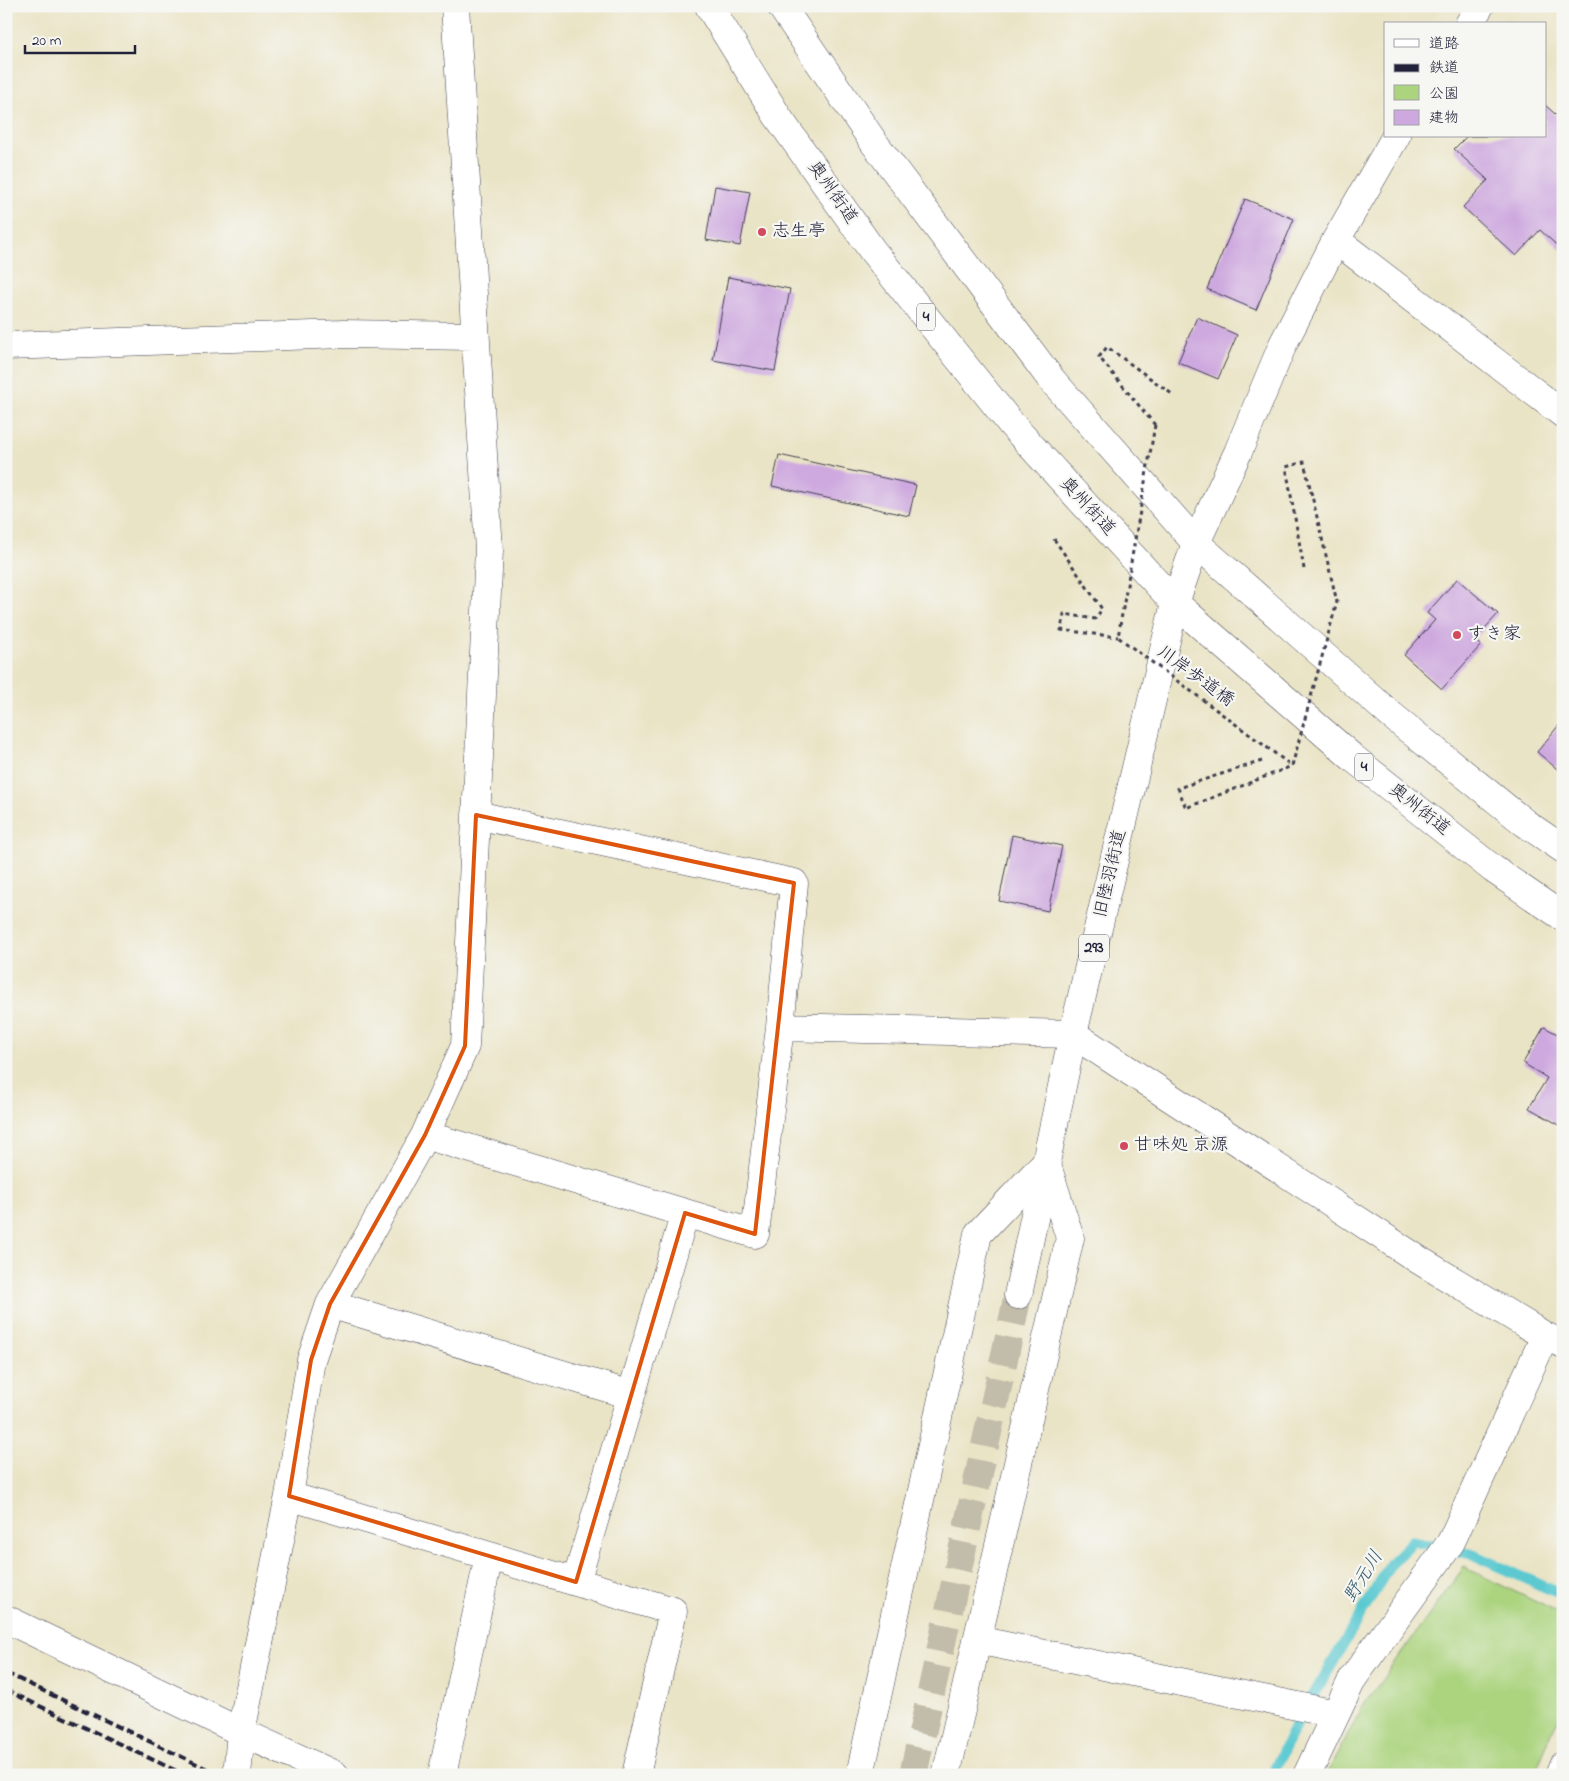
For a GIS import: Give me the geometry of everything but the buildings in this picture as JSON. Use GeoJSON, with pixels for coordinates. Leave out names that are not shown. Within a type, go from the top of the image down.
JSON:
{"type":"FeatureCollection","features":[{"type":"Feature","properties":{"kind":"main road"},"geometry":{"type":"LineString","coordinates":[[237,1775],[241,1732],[289,1496],[311,1360],[330,1304],[425,1135],[465,1046],[489,550],[455,6]]}},
{"type":"Feature","properties":{"kind":"main road","name":"奥州街道"},"geometry":{"type":"LineString","coordinates":[[709,6],[778,117],[872,250],[1012,426],[1176,603],[1353,758],[1493,869],[1563,917]]}},
{"type":"Feature","properties":{"kind":"main road"},"geometry":{"type":"LineString","coordinates":[[781,6],[875,144],[1051,379],[1196,543],[1392,715],[1525,823],[1563,849]]}},
{"type":"Feature","properties":{"kind":"main road","name":"旧陸羽街道"},"geometry":{"type":"LineString","coordinates":[[1018,1295],[1073,1034],[1176,603],[1196,543],[1238,452],[1283,344],[1336,240],[1395,138]]}},
{"type":"Feature","properties":{"kind":"main road"},"geometry":{"type":"LineString","coordinates":[[1336,240],[1563,414]]}},
{"type":"Feature","properties":{"kind":"main road"},"geometry":{"type":"LineString","coordinates":[[6,346],[343,334],[475,336]]}},
{"type":"Feature","properties":{"kind":"main road"},"geometry":{"type":"LineString","coordinates":[[425,1135],[754,1234],[780,1027],[794,883],[476,815]]}},
{"type":"Feature","properties":{"kind":"main road"},"geometry":{"type":"LineString","coordinates":[[780,1027],[1073,1034],[1419,1260],[1554,1340],[1451,1542],[1353,1678],[1307,1775]]}},
{"type":"Feature","properties":{"kind":"main road"},"geometry":{"type":"LineString","coordinates":[[860,1775],[978,1234],[1046,1162],[1070,1238],[946,1775]]}},
{"type":"Feature","properties":{"kind":"main road"},"geometry":{"type":"LineString","coordinates":[[576,1582],[685,1212]]}},
{"type":"Feature","properties":{"kind":"main road"},"geometry":{"type":"LineString","coordinates":[[330,1304],[631,1395]]}},
{"type":"Feature","properties":{"kind":"main road"},"geometry":{"type":"LineString","coordinates":[[289,1496],[673,1611],[636,1775]]}},
{"type":"Feature","properties":{"kind":"main road"},"geometry":{"type":"LineString","coordinates":[[442,1775],[490,1556]]}},
{"type":"Feature","properties":{"kind":"main road"},"geometry":{"type":"LineString","coordinates":[[6,1619],[335,1775]]}},
{"type":"Feature","properties":{"kind":"main road"},"geometry":{"type":"LineString","coordinates":[[977,1640],[1336,1714]]}},
{"type":"Feature","properties":{"kind":"main road"},"geometry":{"type":"LineString","coordinates":[[1558,1775],[1563,1765]]}},
{"type":"Feature","properties":{"kind":"path"},"geometry":{"type":"LineString","coordinates":[[1054,538],[1102,609],[1095,619],[1064,614],[1061,630],[1118,637],[1155,425],[1099,358],[1108,348],[1172,394]]}},
{"type":"Feature","properties":{"kind":"path"},"geometry":{"type":"LineString","coordinates":[[1262,760],[1178,788],[1186,808],[1292,766],[1337,602],[1304,462],[1286,467],[1304,569]]}},
{"type":"Feature","properties":{"kind":"path","name":"川岸歩道橋"},"geometry":{"type":"LineString","coordinates":[[1118,637],[1292,766]]}},
{"type":"Feature","properties":{"kind":"highlighted area"},"geometry":{"type":"Polygon","coordinates":[[[476,815],[794,883],[755,1234],[685,1213],[576,1582],[289,1496],[311,1360],[330,1304],[425,1135],[465,1046],[476,815]]]}},
{"type":"Feature","properties":{"kind":"green space"},"geometry":{"type":"Polygon","coordinates":[[[1464,1567],[1563,1615],[1563,1708],[1534,1775],[1326,1775],[1363,1706],[1464,1567]]]}},
{"type":"Feature","properties":{"kind":"waterway","name":"野元川"},"geometry":{"type":"LineString","coordinates":[[1272,1775],[1292,1732],[1391,1563],[1413,1541],[1471,1554],[1563,1595]]}},
{"type":"Feature","properties":{"kind":"tunnel"},"geometry":{"type":"LineString","coordinates":[[913,1775],[1018,1295]]}},
{"type":"Feature","properties":{"kind":"railway"},"geometry":{"type":"LineString","coordinates":[[6,1673],[220,1775]]}},
{"type":"Feature","properties":{"kind":"railway"},"geometry":{"type":"LineString","coordinates":[[6,1690],[185,1775]]}},
{"type":"Feature","properties":{"kind":"place","name":"志生亭"},"geometry":{"type":"Point","coordinates":[762,232]}},
{"type":"Feature","properties":{"kind":"place","name":"すき家"},"geometry":{"type":"Point","coordinates":[1457,635]}},
{"type":"Feature","properties":{"kind":"place","name":"甘味処 京源"},"geometry":{"type":"Point","coordinates":[1124,1146]}}]}
